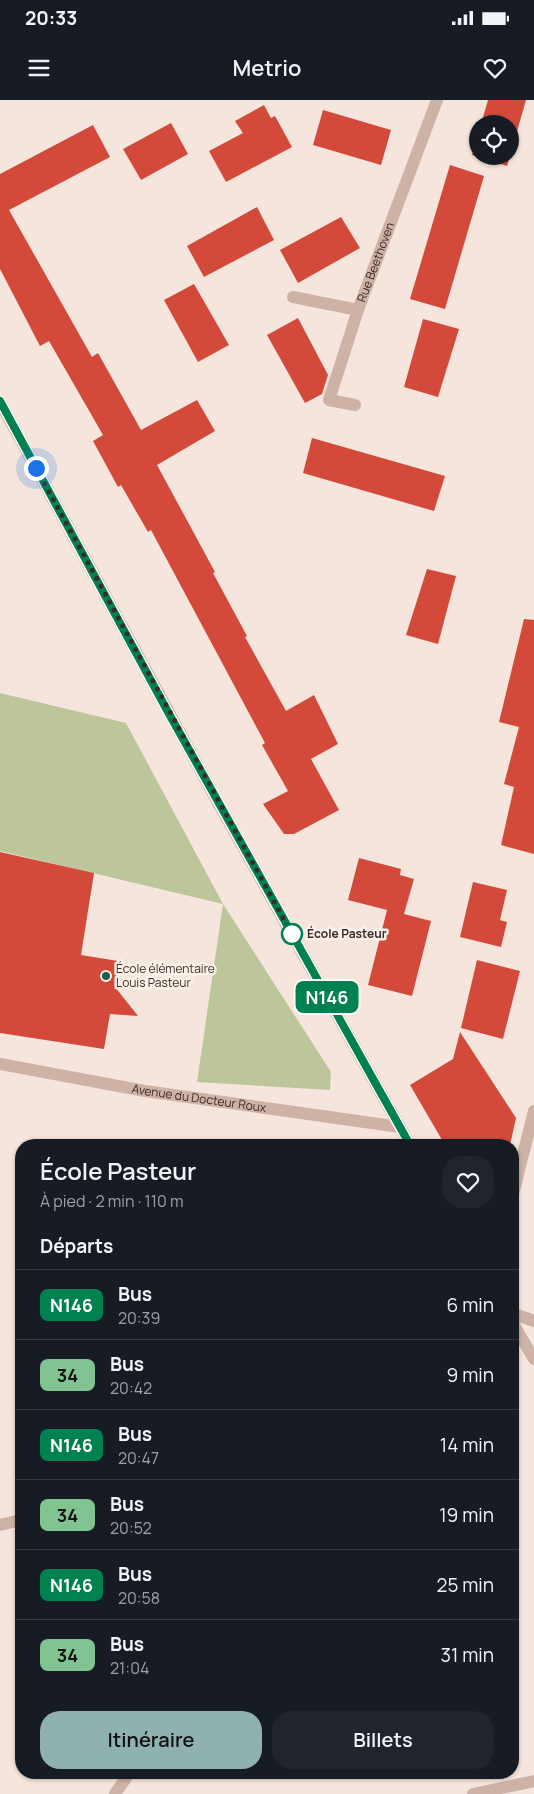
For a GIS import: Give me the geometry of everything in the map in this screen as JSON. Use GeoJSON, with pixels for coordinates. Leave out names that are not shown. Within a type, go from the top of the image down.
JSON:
{"type":"FeatureCollection","features":[{"type":"Feature","properties":{"kind":"street","name":"Rue Beethoven"},"geometry":{"type":"LineString","coordinates":[[355,405],[329,400],[358,310],[437,100]]}},
{"type":"Feature","properties":{"kind":"street"},"geometry":{"type":"LineString","coordinates":[[293,297],[358,310]]}},
{"type":"Feature","properties":{"kind":"street"},"geometry":{"type":"LineString","coordinates":[[0,402],[168,712],[407,1139]]}},
{"type":"Feature","properties":{"kind":"street","name":"Avenue du Docteur Roux"},"geometry":{"type":"LineString","coordinates":[[0,1064],[144,1091],[400,1127]]}},
{"type":"Feature","properties":{"kind":"street"},"geometry":{"type":"LineString","coordinates":[[519,1170],[534,1111]]}},
{"type":"Feature","properties":{"kind":"street"},"geometry":{"type":"LineString","coordinates":[[519,1316],[534,1321]]}},
{"type":"Feature","properties":{"kind":"street"},"geometry":{"type":"LineString","coordinates":[[519,1334],[534,1359]]}},
{"type":"Feature","properties":{"kind":"street"},"geometry":{"type":"LineString","coordinates":[[0,1525],[15,1521]]}},
{"type":"Feature","properties":{"kind":"street"},"geometry":{"type":"LineString","coordinates":[[114,1794],[125,1779]]}},
{"type":"Feature","properties":{"kind":"street"},"geometry":{"type":"LineString","coordinates":[[473,1794],[534,1781]]}},
{"type":"Feature","properties":{"kind":"green space"},"geometry":{"type":"Polygon","coordinates":[[[0,693],[126,723],[223,904],[0,851],[0,693]]]}},
{"type":"Feature","properties":{"kind":"green space"},"geometry":{"type":"Polygon","coordinates":[[[223,904],[331,1072],[330,1090],[197,1082],[223,904]]]}},
{"type":"Feature","properties":{"kind":"building"},"geometry":{"type":"Polygon","coordinates":[[[488,100],[526,100],[519,124],[519,115],[484,115],[488,100]]]}},
{"type":"Feature","properties":{"kind":"building"},"geometry":{"type":"Polygon","coordinates":[[[264,105],[271,118],[275,116],[292,147],[226,182],[209,151],[243,133],[235,121],[264,105]]]}},
{"type":"Feature","properties":{"kind":"building"},"geometry":{"type":"Polygon","coordinates":[[[323,110],[391,130],[381,165],[313,145],[323,110]]]}},
{"type":"Feature","properties":{"kind":"building"},"geometry":{"type":"Polygon","coordinates":[[[171,123],[188,154],[141,180],[123,149],[171,123]]]}},
{"type":"Feature","properties":{"kind":"building"},"geometry":{"type":"Polygon","coordinates":[[[93,125],[110,157],[9,210],[92,357],[98,353],[141,430],[197,400],[215,431],[157,465],[215,572],[213,573],[247,636],[245,637],[286,711],[314,695],[338,744],[311,759],[339,810],[294,834],[284,834],[263,804],[288,791],[262,745],[265,743],[151,530],[148,532],[121,485],[118,487],[93,441],[103,435],[49,341],[40,346],[0,269],[0,174],[93,125]]]}},
{"type":"Feature","properties":{"kind":"building"},"geometry":{"type":"Polygon","coordinates":[[[450,165],[484,176],[445,309],[410,299],[450,165]]]}},
{"type":"Feature","properties":{"kind":"building"},"geometry":{"type":"Polygon","coordinates":[[[257,207],[274,240],[204,277],[187,246],[257,207]]]}},
{"type":"Feature","properties":{"kind":"building"},"geometry":{"type":"Polygon","coordinates":[[[341,217],[360,248],[298,283],[280,250],[341,217]]]}},
{"type":"Feature","properties":{"kind":"building"},"geometry":{"type":"Polygon","coordinates":[[[194,284],[229,345],[198,362],[164,300],[194,284]]]}},
{"type":"Feature","properties":{"kind":"building"},"geometry":{"type":"Polygon","coordinates":[[[298,318],[328,375],[322,394],[305,403],[267,335],[298,318]]]}},
{"type":"Feature","properties":{"kind":"building"},"geometry":{"type":"Polygon","coordinates":[[[423,319],[459,329],[438,397],[404,387],[423,319]]]}},
{"type":"Feature","properties":{"kind":"building"},"geometry":{"type":"Polygon","coordinates":[[[312,438],[445,476],[434,511],[303,473],[312,438]]]}},
{"type":"Feature","properties":{"kind":"building"},"geometry":{"type":"Polygon","coordinates":[[[427,569],[456,576],[438,644],[406,635],[427,569]]]}},
{"type":"Feature","properties":{"kind":"building"},"geometry":{"type":"Polygon","coordinates":[[[524,619],[534,620],[534,854],[501,845],[514,787],[504,784],[519,727],[499,722],[524,619]]]}},
{"type":"Feature","properties":{"kind":"building"},"geometry":{"type":"Polygon","coordinates":[[[0,852],[94,873],[81,955],[118,961],[115,987],[138,1016],[110,1014],[104,1049],[0,1033],[0,852]]]}},
{"type":"Feature","properties":{"kind":"building"},"geometry":{"type":"Polygon","coordinates":[[[359,858],[401,869],[400,875],[414,879],[404,914],[400,913],[431,921],[412,996],[368,985],[387,910],[348,900],[359,858]]]}},
{"type":"Feature","properties":{"kind":"building"},"geometry":{"type":"Polygon","coordinates":[[[473,882],[507,890],[500,920],[507,922],[501,947],[460,937],[473,882]]]}},
{"type":"Feature","properties":{"kind":"building"},"geometry":{"type":"Polygon","coordinates":[[[477,960],[520,971],[503,1039],[461,1028],[477,960]]]}},
{"type":"Feature","properties":{"kind":"building"},"geometry":{"type":"Polygon","coordinates":[[[460,1032],[516,1118],[511,1139],[442,1139],[410,1085],[453,1059],[460,1032]]]}},
{"type":"Feature","properties":{"kind":"bus line","name":"N146"},"geometry":{"type":"LineString","coordinates":[[0,401],[168,712],[407,1139]]}},
{"type":"Feature","properties":{"kind":"place","name":"École Pasteur"},"geometry":{"type":"Point","coordinates":[292,934]}},
{"type":"Feature","properties":{"kind":"place","name":"École élémentaire Louis Pasteur"},"geometry":{"type":"Point","coordinates":[106,976]}},
{"type":"Feature","properties":{"kind":"route"},"geometry":{"type":"LineString","coordinates":[[36,468],[89,568],[294,938],[292,934]]}}]}
